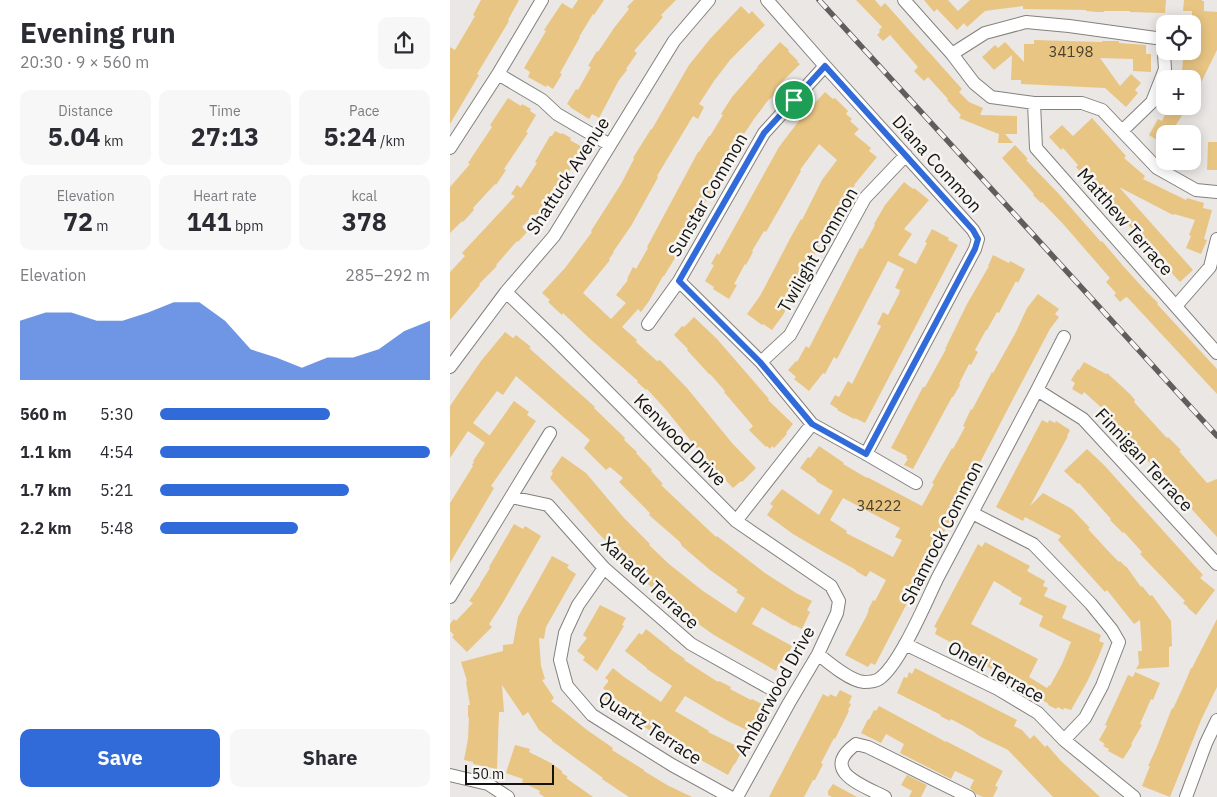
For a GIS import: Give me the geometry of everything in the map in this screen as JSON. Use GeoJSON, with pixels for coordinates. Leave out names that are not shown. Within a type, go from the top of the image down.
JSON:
{"type":"FeatureCollection","features":[{"type":"Feature","properties":{"kind":"street"},"geometry":{"type":"LineString","coordinates":[[450,148],[498,74],[542,0]]}},
{"type":"Feature","properties":{"kind":"street","name":"Shattuck Avenue"},"geometry":{"type":"LineString","coordinates":[[450,366],[506,292],[554,236],[674,41],[709,0]]}},
{"type":"Feature","properties":{"kind":"street","name":"Diana Common"},"geometry":{"type":"LineString","coordinates":[[767,0],[973,230],[978,239],[975,249],[866,454]]}},
{"type":"Feature","properties":{"kind":"street"},"geometry":{"type":"LineString","coordinates":[[904,0],[952,54],[974,83],[991,97],[1034,103],[1082,104],[1102,110],[1158,168],[1196,190],[1217,192]]}},
{"type":"Feature","properties":{"kind":"street"},"geometry":{"type":"LineString","coordinates":[[952,54],[985,33],[1026,22],[1163,39],[1165,70],[1152,102],[1122,130]]}},
{"type":"Feature","properties":{"kind":"street","name":"Sunstar Common"},"geometry":{"type":"LineString","coordinates":[[648,324],[679,281],[764,133],[825,66]]}},
{"type":"Feature","properties":{"kind":"street"},"geometry":{"type":"LineString","coordinates":[[498,74],[542,100],[557,114],[610,145]]}},
{"type":"Feature","properties":{"kind":"street","name":"Matthew Terrace"},"geometry":{"type":"LineString","coordinates":[[1034,103],[1036,148],[1217,353]]}},
{"type":"Feature","properties":{"kind":"street","name":"Twilight Common"},"geometry":{"type":"LineString","coordinates":[[760,362],[790,335],[865,198],[906,155]]}},
{"type":"Feature","properties":{"kind":"street"},"geometry":{"type":"LineString","coordinates":[[1176,306],[1210,267],[1217,239]]}},
{"type":"Feature","properties":{"kind":"street"},"geometry":{"type":"LineString","coordinates":[[679,281],[760,362],[812,424],[916,483]]}},
{"type":"Feature","properties":{"kind":"street","name":"Kenwood Drive"},"geometry":{"type":"LineString","coordinates":[[506,292],[736,521],[831,586],[839,601]]}},
{"type":"Feature","properties":{"kind":"street","name":"Shamrock Common"},"geometry":{"type":"LineString","coordinates":[[818,654],[850,678],[863,682],[878,680],[892,667],[1064,337]]}},
{"type":"Feature","properties":{"kind":"street","name":"Finnigan Terrace"},"geometry":{"type":"LineString","coordinates":[[1037,390],[1083,419],[1217,564]]}},
{"type":"Feature","properties":{"kind":"street"},"geometry":{"type":"LineString","coordinates":[[736,521],[812,424]]}},
{"type":"Feature","properties":{"kind":"street"},"geometry":{"type":"LineString","coordinates":[[450,597],[550,433]]}},
{"type":"Feature","properties":{"kind":"street","name":"Xanadu Terrace"},"geometry":{"type":"LineString","coordinates":[[511,497],[548,505],[604,568],[691,644],[773,690]]}},
{"type":"Feature","properties":{"kind":"street"},"geometry":{"type":"LineString","coordinates":[[972,513],[1033,544],[1091,604],[1112,630],[1118,642],[1102,686],[1085,718],[1064,740]]}},
{"type":"Feature","properties":{"kind":"street","name":"Quartz Terrace"},"geometry":{"type":"LineString","coordinates":[[604,568],[578,605],[565,633],[560,660],[567,686],[592,715],[672,765],[730,797]]}},
{"type":"Feature","properties":{"kind":"street","name":"Amberwood Drive"},"geometry":{"type":"LineString","coordinates":[[737,797],[818,654],[836,613],[839,601]]}},
{"type":"Feature","properties":{"kind":"street","name":"Oneil Terrace"},"geometry":{"type":"LineString","coordinates":[[905,644],[998,689],[1038,713],[1064,740],[1134,797]]}},
{"type":"Feature","properties":{"kind":"street"},"geometry":{"type":"LineString","coordinates":[[1186,797],[1206,743],[1217,720]]}},
{"type":"Feature","properties":{"kind":"street"},"geometry":{"type":"LineString","coordinates":[[885,797],[849,778],[843,772],[842,762],[848,751],[856,744],[868,747],[969,797]]}},
{"type":"Feature","properties":{"kind":"street"},"geometry":{"type":"LineString","coordinates":[[450,775],[488,784],[508,797]]}},
{"type":"Feature","properties":{"kind":"building"},"geometry":{"type":"Polygon","coordinates":[[[481,0],[519,0],[509,21],[477,74],[479,75],[450,124],[450,47],[455,50],[475,16],[473,15],[481,0]]]}},
{"type":"Feature","properties":{"kind":"building"},"geometry":{"type":"Polygon","coordinates":[[[578,0],[604,0],[579,37],[553,89],[547,85],[546,87],[528,77],[530,72],[524,68],[546,31],[544,30],[562,3],[572,9],[578,0]]]}},
{"type":"Feature","properties":{"kind":"building"},"geometry":{"type":"Polygon","coordinates":[[[634,0],[676,0],[661,15],[663,17],[634,51],[637,53],[619,80],[599,118],[592,114],[589,119],[567,104],[576,89],[578,90],[591,67],[588,66],[597,51],[629,9],[627,7],[634,0]]]}},
{"type":"Feature","properties":{"kind":"building"},"geometry":{"type":"Polygon","coordinates":[[[856,0],[875,0],[881,7],[885,3],[962,89],[959,92],[969,102],[983,108],[980,115],[1017,116],[1017,134],[1005,134],[1013,143],[998,143],[999,134],[959,118],[961,115],[928,77],[924,81],[914,71],[918,67],[890,35],[883,41],[877,35],[882,27],[856,0]]]}},
{"type":"Feature","properties":{"kind":"building"},"geometry":{"type":"Polygon","coordinates":[[[924,0],[948,0],[958,11],[970,0],[1166,0],[1165,13],[1023,9],[1023,6],[985,11],[967,27],[964,23],[957,30],[937,9],[934,12],[924,0]]]}},
{"type":"Feature","properties":{"kind":"building"},"geometry":{"type":"Polygon","coordinates":[[[1184,0],[1202,0],[1204,1],[1204,11],[1217,12],[1217,50],[1201,83],[1201,70],[1182,70],[1183,60],[1201,60],[1201,15],[1192,15],[1192,11],[1183,11],[1184,0]]]}},
{"type":"Feature","properties":{"kind":"building"},"geometry":{"type":"Polygon","coordinates":[[[741,6],[749,14],[752,11],[765,25],[730,60],[714,81],[699,104],[704,107],[698,119],[693,116],[610,260],[583,293],[611,319],[626,303],[616,295],[628,280],[633,267],[636,269],[698,152],[723,115],[721,114],[732,97],[780,42],[800,64],[775,89],[778,91],[769,99],[744,134],[687,231],[689,232],[680,250],[649,301],[641,312],[638,309],[622,327],[657,361],[660,360],[687,388],[732,443],[756,468],[733,488],[703,456],[647,389],[637,382],[563,313],[562,315],[548,302],[550,300],[542,293],[565,268],[592,232],[621,184],[633,158],[689,65],[741,6]]]}},
{"type":"Feature","properties":{"kind":"building"},"geometry":{"type":"Polygon","coordinates":[[[1034,40],[1119,41],[1119,43],[1146,45],[1146,54],[1151,54],[1151,72],[1133,71],[1133,59],[1100,58],[1120,86],[1131,74],[1141,83],[1135,90],[1138,93],[1126,107],[1105,88],[1021,84],[1021,80],[1011,80],[1012,55],[994,70],[982,57],[995,45],[998,48],[1005,42],[1024,62],[1024,44],[1034,44],[1034,40]]]}},
{"type":"Feature","properties":{"kind":"building"},"geometry":{"type":"Polygon","coordinates":[[[825,92],[833,99],[835,98],[848,111],[846,114],[852,119],[850,121],[859,129],[854,134],[871,148],[869,151],[877,157],[854,185],[783,315],[772,330],[747,314],[760,296],[822,180],[837,160],[819,144],[800,170],[766,232],[764,231],[752,251],[734,284],[737,285],[729,299],[713,289],[714,287],[705,281],[714,265],[711,264],[717,253],[719,255],[779,147],[801,118],[825,92]]]}},
{"type":"Feature","properties":{"kind":"building"},"geometry":{"type":"Polygon","coordinates":[[[508,98],[521,106],[522,104],[531,109],[530,111],[536,115],[526,132],[528,133],[504,169],[506,170],[496,185],[473,208],[474,210],[463,222],[450,233],[450,187],[470,164],[468,163],[492,127],[490,125],[508,98]]]}},
{"type":"Feature","properties":{"kind":"building"},"geometry":{"type":"Polygon","coordinates":[[[1165,115],[1182,115],[1176,125],[1156,125],[1156,139],[1149,135],[1158,119],[1162,121],[1165,115]]]}},
{"type":"Feature","properties":{"kind":"building"},"geometry":{"type":"Polygon","coordinates":[[[1092,118],[1126,156],[1124,158],[1145,176],[1143,179],[1186,200],[1187,198],[1204,203],[1203,208],[1212,210],[1204,239],[1207,240],[1201,254],[1186,248],[1195,220],[1173,215],[1119,187],[1193,270],[1180,282],[1168,269],[1171,266],[1154,247],[1151,250],[1095,190],[1099,186],[1087,173],[1083,175],[1076,167],[1078,165],[1063,148],[1061,150],[1049,137],[1062,125],[1073,136],[1092,118]]]}},
{"type":"Feature","properties":{"kind":"building"},"geometry":{"type":"Polygon","coordinates":[[[555,131],[571,138],[570,140],[582,147],[573,165],[539,217],[534,214],[522,227],[527,232],[479,284],[450,320],[450,272],[465,256],[462,253],[515,196],[511,194],[517,185],[521,188],[537,163],[535,162],[550,136],[555,131]]]}},
{"type":"Feature","properties":{"kind":"building"},"geometry":{"type":"Polygon","coordinates":[[[1208,142],[1217,142],[1217,170],[1207,170],[1208,142]]]}},
{"type":"Feature","properties":{"kind":"building"},"geometry":{"type":"Polygon","coordinates":[[[1015,145],[1028,159],[1026,160],[1217,369],[1217,394],[1128,298],[1126,297],[1120,302],[1114,295],[1116,293],[1106,282],[1110,278],[1064,225],[1033,195],[1002,158],[1015,145]]]}},
{"type":"Feature","properties":{"kind":"building"},"geometry":{"type":"Polygon","coordinates":[[[904,182],[929,200],[904,229],[912,234],[898,255],[916,264],[932,229],[958,245],[865,423],[837,410],[830,404],[835,395],[839,397],[848,381],[852,384],[881,326],[877,324],[883,312],[888,315],[899,294],[900,290],[895,288],[904,269],[888,261],[837,359],[834,357],[825,374],[823,373],[809,391],[794,379],[796,377],[788,370],[797,362],[806,346],[809,348],[860,248],[862,249],[885,205],[904,182]]]}},
{"type":"Feature","properties":{"kind":"building"},"geometry":{"type":"Polygon","coordinates":[[[993,255],[1025,269],[1018,283],[1016,281],[999,313],[997,312],[986,330],[975,350],[978,352],[971,365],[969,364],[960,385],[913,469],[904,465],[908,459],[906,458],[907,456],[891,448],[923,387],[925,387],[946,349],[993,255]]]}},
{"type":"Feature","properties":{"kind":"building"},"geometry":{"type":"Polygon","coordinates":[[[1038,294],[1059,309],[1055,314],[1059,317],[1050,329],[1014,397],[875,665],[871,663],[868,667],[845,655],[873,600],[875,601],[886,580],[870,571],[866,577],[793,534],[767,515],[773,506],[770,504],[782,489],[819,515],[833,491],[816,481],[800,468],[819,446],[843,464],[867,478],[922,506],[934,484],[932,483],[965,427],[963,426],[971,409],[1016,332],[1027,308],[1038,294]],[[843,498],[830,520],[847,531],[846,533],[893,557],[902,540],[895,537],[900,528],[843,498]]]}},
{"type":"Feature","properties":{"kind":"building"},"geometry":{"type":"Polygon","coordinates":[[[694,317],[717,339],[768,400],[793,424],[787,434],[774,448],[772,446],[770,449],[766,447],[749,430],[753,426],[725,391],[674,335],[694,317]]]}},
{"type":"Feature","properties":{"kind":"building"},"geometry":{"type":"Polygon","coordinates":[[[505,332],[513,338],[516,335],[531,347],[529,348],[595,407],[637,452],[663,484],[661,485],[716,537],[765,573],[812,601],[807,610],[810,612],[802,629],[762,607],[752,624],[792,646],[784,663],[781,661],[776,671],[714,635],[680,611],[649,585],[599,534],[550,478],[553,473],[551,472],[562,456],[586,473],[649,545],[703,591],[736,613],[745,598],[736,592],[738,590],[710,570],[682,546],[680,542],[649,515],[650,513],[619,482],[623,478],[610,467],[606,470],[584,448],[590,440],[516,376],[503,395],[497,391],[473,423],[490,435],[514,401],[529,412],[527,415],[536,421],[491,486],[494,488],[450,563],[450,503],[485,443],[468,431],[450,458],[450,406],[481,361],[505,332]]]}},
{"type":"Feature","properties":{"kind":"building"},"geometry":{"type":"Polygon","coordinates":[[[1084,362],[1107,373],[1130,394],[1135,400],[1134,402],[1167,438],[1181,450],[1179,451],[1207,483],[1217,479],[1217,537],[1120,429],[1101,411],[1103,409],[1084,392],[1082,395],[1072,389],[1075,383],[1071,380],[1084,362]]]}},
{"type":"Feature","properties":{"kind":"building"},"geometry":{"type":"Polygon","coordinates":[[[1042,420],[1048,423],[1049,420],[1055,423],[1056,421],[1070,430],[1030,506],[1043,493],[1072,509],[1111,554],[1126,566],[1141,587],[1150,596],[1152,595],[1171,621],[1172,646],[1169,647],[1169,667],[1136,669],[1139,664],[1138,651],[1142,651],[1140,620],[1134,624],[1107,590],[1105,592],[1058,540],[1061,536],[1025,517],[1023,521],[996,507],[1042,420]]]}},
{"type":"Feature","properties":{"kind":"building"},"geometry":{"type":"Polygon","coordinates":[[[1087,449],[1104,465],[1203,575],[1200,578],[1215,590],[1196,615],[1140,554],[1142,552],[1124,532],[1110,520],[1079,483],[1064,471],[1087,449]]]}},
{"type":"Feature","properties":{"kind":"building"},"geometry":{"type":"Polygon","coordinates":[[[514,524],[523,529],[525,526],[541,536],[489,624],[492,627],[467,652],[452,637],[454,635],[450,631],[450,624],[454,619],[456,621],[473,603],[469,601],[514,524]]]}},
{"type":"Feature","properties":{"kind":"building"},"geometry":{"type":"Polygon","coordinates":[[[985,542],[1030,566],[1027,571],[1045,581],[1043,586],[1048,588],[1044,596],[1067,606],[1062,618],[1101,635],[1099,641],[1104,643],[1098,658],[1071,710],[1064,708],[1063,710],[1058,707],[1056,709],[1048,705],[1039,694],[967,656],[969,652],[935,634],[937,628],[934,627],[978,544],[982,547],[985,542]],[[994,581],[971,624],[1038,659],[1029,677],[1047,688],[1062,664],[1071,642],[1039,626],[1043,616],[1019,604],[1022,598],[994,581]]]}},
{"type":"Feature","properties":{"kind":"building"},"geometry":{"type":"Polygon","coordinates":[[[552,556],[569,565],[567,568],[576,574],[546,627],[544,639],[539,638],[541,666],[545,679],[542,680],[554,698],[551,701],[613,748],[612,750],[667,785],[692,797],[629,797],[552,741],[539,730],[528,712],[523,716],[502,685],[504,712],[499,712],[497,769],[464,760],[468,739],[468,705],[470,705],[467,681],[461,662],[503,651],[503,645],[513,644],[518,617],[552,556]]]}},
{"type":"Feature","properties":{"kind":"building"},"geometry":{"type":"Polygon","coordinates":[[[600,605],[626,618],[622,625],[624,626],[597,671],[583,660],[585,657],[577,651],[587,638],[583,635],[600,605]]]}},
{"type":"Feature","properties":{"kind":"building"},"geometry":{"type":"Polygon","coordinates":[[[1217,619],[1217,687],[1201,720],[1170,797],[1142,786],[1150,766],[1148,766],[1172,708],[1217,619]]]}},
{"type":"Feature","properties":{"kind":"building"},"geometry":{"type":"Polygon","coordinates":[[[646,629],[684,660],[704,673],[718,682],[731,687],[730,689],[764,705],[751,732],[685,696],[675,711],[708,732],[743,749],[728,775],[666,741],[626,715],[600,695],[605,690],[603,688],[608,682],[605,678],[613,668],[661,702],[672,686],[625,651],[639,633],[642,635],[646,629]]]}},
{"type":"Feature","properties":{"kind":"building"},"geometry":{"type":"Polygon","coordinates":[[[915,668],[1017,720],[1014,726],[1022,730],[1030,739],[1034,735],[1045,747],[1047,745],[1061,761],[1100,797],[1053,797],[1008,750],[979,736],[951,719],[950,721],[897,693],[904,677],[907,678],[909,672],[912,674],[915,668]]]}},
{"type":"Feature","properties":{"kind":"building"},"geometry":{"type":"Polygon","coordinates":[[[1135,672],[1160,683],[1140,724],[1142,725],[1123,759],[1108,751],[1109,749],[1103,746],[1105,744],[1099,740],[1107,726],[1105,725],[1128,675],[1133,677],[1135,672]]]}},
{"type":"Feature","properties":{"kind":"building"},"geometry":{"type":"Polygon","coordinates":[[[840,690],[852,696],[849,703],[851,704],[849,711],[821,763],[823,764],[815,780],[813,780],[804,797],[769,797],[823,694],[829,697],[830,694],[836,697],[840,690]]]}},
{"type":"Feature","properties":{"kind":"building"},"geometry":{"type":"Polygon","coordinates":[[[879,706],[1003,771],[995,786],[998,787],[993,797],[983,797],[976,794],[970,788],[974,780],[955,771],[951,779],[900,753],[904,744],[886,734],[881,743],[861,733],[874,710],[876,711],[879,706]]]}},
{"type":"Feature","properties":{"kind":"building"},"geometry":{"type":"Polygon","coordinates":[[[515,745],[530,749],[529,752],[553,764],[568,777],[566,778],[593,797],[544,797],[539,793],[540,791],[522,782],[523,779],[506,773],[515,745]]]}},
{"type":"Feature","properties":{"kind":"building"},"geometry":{"type":"Polygon","coordinates":[[[907,775],[927,785],[921,797],[909,797],[912,791],[901,785],[907,775]]]}},
{"type":"Feature","properties":{"kind":"building"},"geometry":{"type":"Polygon","coordinates":[[[833,784],[857,797],[832,797],[828,795],[828,791],[833,784]]]}},
{"type":"Feature","properties":{"kind":"railway"},"geometry":{"type":"LineString","coordinates":[[819,0],[1217,436]]}},
{"type":"Feature","properties":{"kind":"route"},"geometry":{"type":"LineString","coordinates":[[825,66],[973,230],[978,239],[975,249],[866,454],[812,424],[760,362],[679,281],[764,133],[794,100],[825,66]]}}]}
